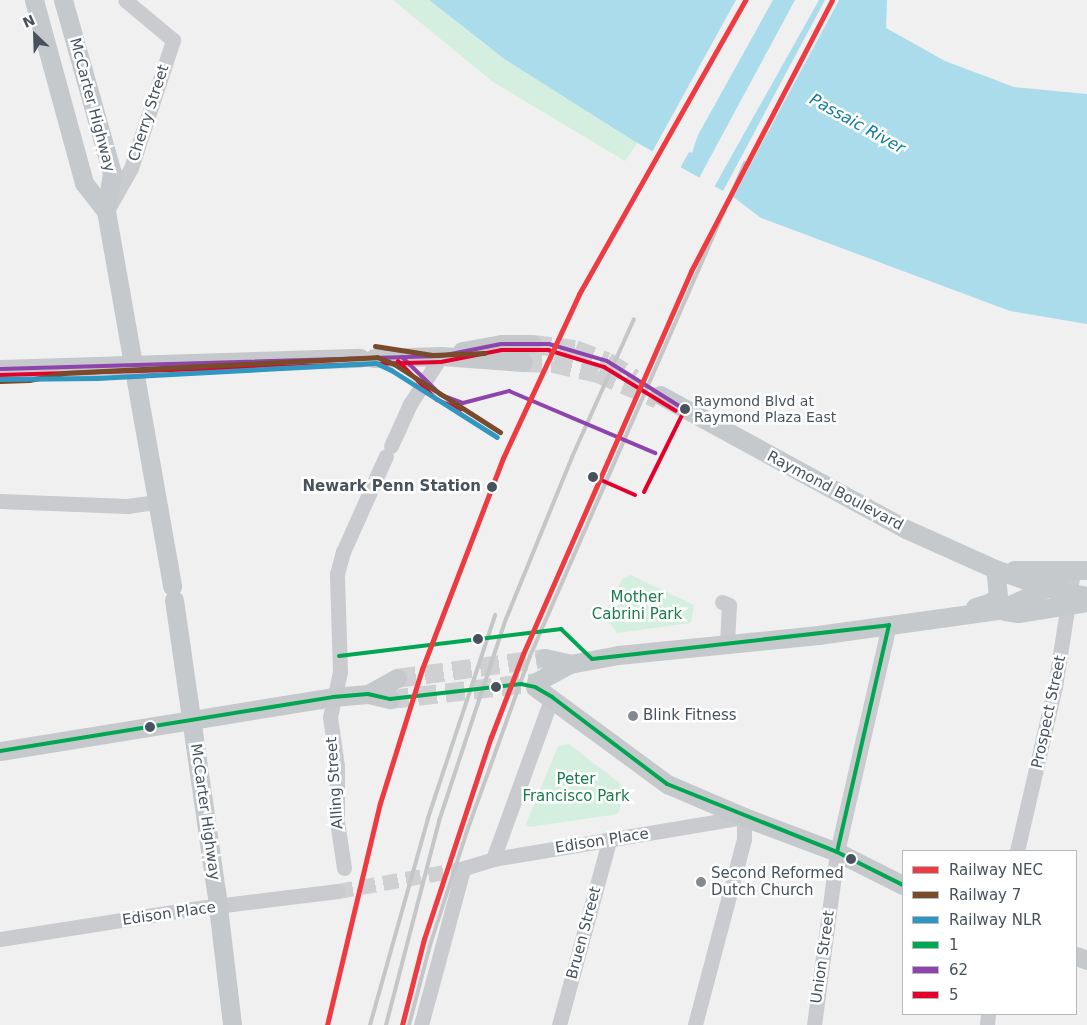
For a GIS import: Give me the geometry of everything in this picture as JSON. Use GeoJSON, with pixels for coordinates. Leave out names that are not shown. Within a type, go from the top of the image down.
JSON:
{"type":"FeatureCollection","features":[{"type":"Feature","properties":{"kind":"main road","name":"McCarter Highway"},"geometry":{"type":"LineString","coordinates":[[34,0],[84,183],[106,211]]}},
{"type":"Feature","properties":{"kind":"main road","name":"McCarter Highway"},"geometry":{"type":"LineString","coordinates":[[64,0],[112,174],[106,211],[135,367],[173,593],[218,907],[232,1025]]}},
{"type":"Feature","properties":{"kind":"main road"},"geometry":{"type":"LineString","coordinates":[[441,356],[501,344],[532,344]]}},
{"type":"Feature","properties":{"kind":"main road"},"geometry":{"type":"LineString","coordinates":[[0,369],[135,367],[441,356],[523,362]]}},
{"type":"Feature","properties":{"kind":"main road","name":"Raymond Boulevard"},"geometry":{"type":"LineString","coordinates":[[659,397],[906,529],[995,569],[1079,599]]}},
{"type":"Feature","properties":{"kind":"main road"},"geometry":{"type":"LineString","coordinates":[[964,614],[998,596],[995,569]]}},
{"type":"Feature","properties":{"kind":"main road","name":"Raymond Boulevard"},"geometry":{"type":"LineString","coordinates":[[995,569],[1076,571]]}},
{"type":"Feature","properties":{"kind":"main road"},"geometry":{"type":"LineString","coordinates":[[999,610],[1047,588],[1076,571]]}},
{"type":"Feature","properties":{"kind":"main road"},"geometry":{"type":"LineString","coordinates":[[545,658],[570,664],[999,610],[1018,613],[1079,599]]}},
{"type":"Feature","properties":{"kind":"main road"},"geometry":{"type":"LineString","coordinates":[[570,664],[535,684],[667,784],[744,818],[837,852],[902,884]]}},
{"type":"Feature","properties":{"kind":"main road"},"geometry":{"type":"LineString","coordinates":[[552,697],[570,664]]}},
{"type":"Feature","properties":{"kind":"main road"},"geometry":{"type":"LineString","coordinates":[[368,694],[397,678]]}},
{"type":"Feature","properties":{"kind":"main road"},"geometry":{"type":"LineString","coordinates":[[0,751],[333,697],[368,694],[390,699]]}},
{"type":"Feature","properties":{"kind":"street","name":"Cherry Street"},"geometry":{"type":"LineString","coordinates":[[106,211],[131,168],[173,40],[129,1]]}},
{"type":"Feature","properties":{"kind":"street","name":"Alling Street"},"geometry":{"type":"LineString","coordinates":[[344,868],[337,821],[337,766],[330,724],[333,697],[340,672],[337,574],[343,552],[410,404],[441,356]]}},
{"type":"Feature","properties":{"kind":"street"},"geometry":{"type":"LineString","coordinates":[[0,501],[128,506],[157,502]]}},
{"type":"Feature","properties":{"kind":"street","name":"Prospect Street"},"geometry":{"type":"LineString","coordinates":[[1017,850],[1055,687],[1079,599],[1076,571]]}},
{"type":"Feature","properties":{"kind":"street"},"geometry":{"type":"LineString","coordinates":[[722,602],[729,605],[727,643]]}},
{"type":"Feature","properties":{"kind":"street","name":"Union Street"},"geometry":{"type":"LineString","coordinates":[[814,1025],[837,852],[890,625]]}},
{"type":"Feature","properties":{"kind":"street"},"geometry":{"type":"LineString","coordinates":[[493,859],[552,697]]}},
{"type":"Feature","properties":{"kind":"street"},"geometry":{"type":"LineString","coordinates":[[695,1025],[744,839],[744,818]]}},
{"type":"Feature","properties":{"kind":"street","name":"Edison Place"},"geometry":{"type":"LineString","coordinates":[[421,1025],[462,869],[493,859],[744,818]]}},
{"type":"Feature","properties":{"kind":"street","name":"Bruen Street"},"geometry":{"type":"LineString","coordinates":[[559,1025],[609,841]]}},
{"type":"Feature","properties":{"kind":"street","name":"Edison Place"},"geometry":{"type":"LineString","coordinates":[[0,939],[218,907],[338,892]]}},
{"type":"Feature","properties":{"kind":"green space"},"geometry":{"type":"Polygon","coordinates":[[[393,0],[429,0],[484,44],[637,143],[625,161],[493,82],[393,0]]]}},
{"type":"Feature","properties":{"kind":"green space","name":"Mother Cabrini Park"},"geometry":{"type":"Polygon","coordinates":[[[631,575],[694,605],[691,623],[617,633],[604,616],[622,579],[631,575]]]}},
{"type":"Feature","properties":{"kind":"green space","name":"Peter Francisco Park"},"geometry":{"type":"Polygon","coordinates":[[[569,744],[626,788],[618,814],[529,827],[526,824],[558,746],[569,744]]]}},
{"type":"Feature","properties":{"kind":"water","name":"Passaic River"},"geometry":{"type":"Polygon","coordinates":[[[429,0],[887,0],[886,28],[945,61],[1014,87],[1087,94],[1087,324],[1010,311],[761,218],[732,196],[634,141],[503,58],[429,0]]]}},
{"type":"Feature","properties":{"kind":"pier"},"geometry":{"type":"Polygon","coordinates":[[[736,0],[773,0],[698,135],[692,153],[689,152],[679,170],[651,154],[736,0]]]}},
{"type":"Feature","properties":{"kind":"pier"},"geometry":{"type":"Polygon","coordinates":[[[795,0],[819,0],[713,189],[698,180],[795,0]]]}},
{"type":"Feature","properties":{"kind":"pier"},"geometry":{"type":"Polygon","coordinates":[[[825,0],[839,0],[732,199],[722,193],[825,0]]]}},
{"type":"Feature","properties":{"kind":"tunnel"},"geometry":{"type":"LineString","coordinates":[[532,344],[575,349],[607,361],[634,378]]}},
{"type":"Feature","properties":{"kind":"tunnel"},"geometry":{"type":"LineString","coordinates":[[523,362],[553,363],[598,373],[658,399]]}},
{"type":"Feature","properties":{"kind":"tunnel"},"geometry":{"type":"LineString","coordinates":[[397,678],[545,658]]}},
{"type":"Feature","properties":{"kind":"tunnel"},"geometry":{"type":"LineString","coordinates":[[390,699],[536,682]]}},
{"type":"Feature","properties":{"kind":"tunnel"},"geometry":{"type":"LineString","coordinates":[[338,891],[461,869]]}},
{"type":"Feature","properties":{"kind":"railway"},"geometry":{"type":"LineString","coordinates":[[409,1025],[431,942],[467,831],[530,656],[745,163]]}},
{"type":"Feature","properties":{"kind":"railway"},"geometry":{"type":"LineString","coordinates":[[386,1025],[439,821],[506,619],[572,457],[634,319]]}},
{"type":"Feature","properties":{"kind":"railway"},"geometry":{"type":"LineString","coordinates":[[370,1025],[428,818],[495,615]]}},
{"type":"Feature","properties":{"kind":"rail line","name":"NEC"},"geometry":{"type":"LineString","coordinates":[[327,1025],[380,803],[422,669],[503,458],[579,294],[745,0]]}},
{"type":"Feature","properties":{"kind":"rail line","name":"NEC"},"geometry":{"type":"LineString","coordinates":[[402,1025],[424,939],[491,737],[523,654],[691,271],[832,0]]}},
{"type":"Feature","properties":{"kind":"rail line","name":"7"},"geometry":{"type":"LineString","coordinates":[[375,346],[432,355],[484,353]]}},
{"type":"Feature","properties":{"kind":"rail line","name":"7"},"geometry":{"type":"LineString","coordinates":[[0,381],[29,380],[64,373],[377,357],[394,364],[500,432]]}},
{"type":"Feature","properties":{"kind":"rail line","name":"NLR"},"geometry":{"type":"LineString","coordinates":[[0,379],[97,378],[376,363],[391,370],[497,437]]}},
{"type":"Feature","properties":{"kind":"transit line","name":"62"},"geometry":{"type":"LineString","coordinates":[[0,369],[441,356],[501,344],[549,344],[607,361],[679,406]]}},
{"type":"Feature","properties":{"kind":"transit line","name":"5"},"geometry":{"type":"LineString","coordinates":[[0,375],[441,362],[502,350],[548,350],[604,367],[676,411]]}},
{"type":"Feature","properties":{"kind":"transit line","name":"62"},"geometry":{"type":"LineString","coordinates":[[402,357],[441,395],[463,403],[509,391],[655,453]]}},
{"type":"Feature","properties":{"kind":"transit line","name":"5"},"geometry":{"type":"LineString","coordinates":[[398,361],[437,400],[461,409]]}},
{"type":"Feature","properties":{"kind":"transit line","name":"5"},"geometry":{"type":"LineString","coordinates":[[644,492],[685,409]]}},
{"type":"Feature","properties":{"kind":"transit line","name":"5"},"geometry":{"type":"LineString","coordinates":[[592,476],[635,495]]}},
{"type":"Feature","properties":{"kind":"transit line","name":"1"},"geometry":{"type":"LineString","coordinates":[[592,659],[889,625]]}},
{"type":"Feature","properties":{"kind":"transit line","name":"1"},"geometry":{"type":"LineString","coordinates":[[837,852],[889,625]]}},
{"type":"Feature","properties":{"kind":"transit line","name":"1"},"geometry":{"type":"LineString","coordinates":[[339,656],[561,629],[592,659]]}},
{"type":"Feature","properties":{"kind":"transit line","name":"1"},"geometry":{"type":"LineString","coordinates":[[0,751],[333,697],[368,694],[390,699],[521,684],[535,687],[552,697],[667,784],[837,852],[902,884]]}},
{"type":"Feature","properties":{"kind":"place","name":"Raymond Blvd at Raymond Plaza East"},"geometry":{"type":"Point","coordinates":[685,409]}},
{"type":"Feature","properties":{"kind":"place","name":"Newark Penn Station"},"geometry":{"type":"Point","coordinates":[492,487]}},
{"type":"Feature","properties":{"kind":"place","name":"Blink Fitness"},"geometry":{"type":"Point","coordinates":[633,716]}},
{"type":"Feature","properties":{"kind":"place","name":"Second Reformed Dutch Church"},"geometry":{"type":"Point","coordinates":[701,882]}}]}
